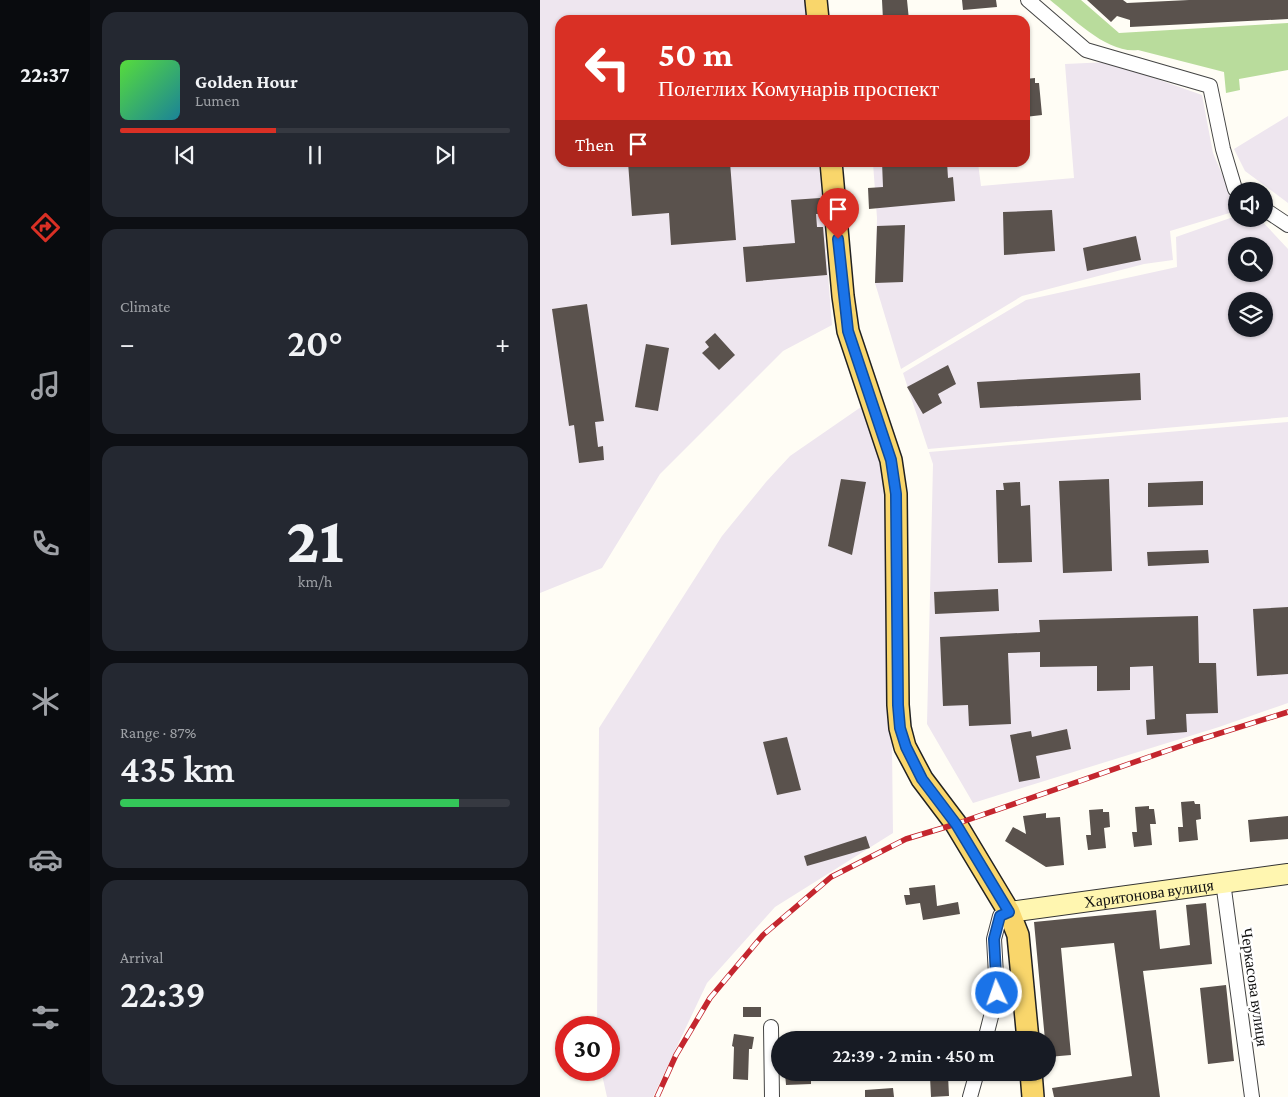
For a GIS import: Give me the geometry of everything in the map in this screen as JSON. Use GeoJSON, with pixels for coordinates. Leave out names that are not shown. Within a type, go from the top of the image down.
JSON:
{"type":"FeatureCollection","features":[{"type":"Feature","properties":{"kind":"main road"},"geometry":{"type":"LineString","coordinates":[[816,0],[818,15]]}},
{"type":"Feature","properties":{"kind":"main road"},"geometry":{"type":"LineString","coordinates":[[831,167],[842,296],[848,331],[891,460],[896,494],[898,705],[900,728],[906,747],[922,779],[956,824],[1009,912],[1018,935],[1027,1031]]}},
{"type":"Feature","properties":{"kind":"main road"},"geometry":{"type":"LineString","coordinates":[[1032,1081],[1033,1097]]}},
{"type":"Feature","properties":{"kind":"street"},"geometry":{"type":"LineString","coordinates":[[1028,0],[1086,50],[1210,86],[1223,148],[1233,182]]}},
{"type":"Feature","properties":{"kind":"street"},"geometry":{"type":"LineString","coordinates":[[1273,215],[1288,225]]}},
{"type":"Feature","properties":{"kind":"street","name":"Харитонова вулиця"},"geometry":{"type":"LineString","coordinates":[[1009,912],[1288,874]]}},
{"type":"Feature","properties":{"kind":"street","name":"Черкасова вулиця"},"geometry":{"type":"LineString","coordinates":[[1223,882],[1252,1097]]}},
{"type":"Feature","properties":{"kind":"street"},"geometry":{"type":"LineString","coordinates":[[987,1031],[997,993],[994,939],[1000,916],[1009,912]]}},
{"type":"Feature","properties":{"kind":"street"},"geometry":{"type":"LineString","coordinates":[[771,1026],[772,1097]]}},
{"type":"Feature","properties":{"kind":"street"},"geometry":{"type":"LineString","coordinates":[[970,1097],[974,1081]]}},
{"type":"Feature","properties":{"kind":"shaded area"},"geometry":{"type":"Polygon","coordinates":[[[540,0],[806,0],[808,15],[555,15],[555,167],[819,167],[832,325],[783,351],[660,474],[602,568],[540,593],[540,0]]]}},
{"type":"Feature","properties":{"kind":"shaded area"},"geometry":{"type":"Polygon","coordinates":[[[1109,62],[1202,95],[1213,153],[1228,188],[1228,213],[1170,231],[1173,260],[1144,264],[1022,296],[901,369],[875,283],[877,218],[873,167],[979,167],[981,186],[1074,178],[1065,64],[1109,62]]]}},
{"type":"Feature","properties":{"kind":"shaded area"},"geometry":{"type":"Polygon","coordinates":[[[1288,116],[1288,203],[1273,192],[1273,182],[1260,182],[1245,171],[1234,149],[1288,116]]]}},
{"type":"Feature","properties":{"kind":"shaded area"},"geometry":{"type":"Polygon","coordinates":[[[1228,219],[1228,227],[1267,227],[1288,249],[1288,417],[928,449],[903,373],[1026,300],[1177,267],[1176,237],[1228,219]]]}},
{"type":"Feature","properties":{"kind":"shaded area"},"geometry":{"type":"Polygon","coordinates":[[[861,407],[889,488],[893,833],[775,907],[707,983],[653,1097],[607,1097],[603,1081],[620,1081],[620,1016],[597,1016],[599,728],[722,536],[790,456],[861,407]]]}},
{"type":"Feature","properties":{"kind":"shaded area"},"geometry":{"type":"Polygon","coordinates":[[[1288,422],[1288,703],[1219,727],[973,803],[927,724],[933,464],[929,452],[1288,422]]]}},
{"type":"Feature","properties":{"kind":"green space"},"geometry":{"type":"Polygon","coordinates":[[[1050,0],[1081,0],[1119,33],[1288,23],[1288,70],[1239,79],[1240,90],[1226,93],[1224,72],[1138,50],[1126,50],[1114,46],[1091,33],[1050,0]]]}},
{"type":"Feature","properties":{"kind":"building"},"geometry":{"type":"Polygon","coordinates":[[[882,0],[907,0],[908,15],[883,15],[882,0]]]}},
{"type":"Feature","properties":{"kind":"building"},"geometry":{"type":"Polygon","coordinates":[[[962,0],[996,0],[997,7],[963,10],[962,0]]]}},
{"type":"Feature","properties":{"kind":"building"},"geometry":{"type":"Polygon","coordinates":[[[1087,0],[1123,0],[1127,3],[1189,0],[1288,0],[1288,19],[1130,27],[1130,20],[1117,16],[1111,22],[1087,0]]]}},
{"type":"Feature","properties":{"kind":"building"},"geometry":{"type":"Polygon","coordinates":[[[1030,78],[1035,78],[1035,83],[1039,83],[1042,115],[1030,116],[1030,78]]]}},
{"type":"Feature","properties":{"kind":"building"},"geometry":{"type":"Polygon","coordinates":[[[628,167],[730,167],[736,240],[671,245],[669,213],[632,216],[628,167]]]}},
{"type":"Feature","properties":{"kind":"building"},"geometry":{"type":"Polygon","coordinates":[[[882,167],[947,167],[948,178],[953,177],[955,201],[869,209],[868,188],[883,187],[882,167]]]}},
{"type":"Feature","properties":{"kind":"building"},"geometry":{"type":"Polygon","coordinates":[[[820,198],[822,214],[816,214],[817,227],[823,227],[827,275],[746,282],[743,247],[795,243],[791,200],[820,198]]]}},
{"type":"Feature","properties":{"kind":"building"},"geometry":{"type":"Polygon","coordinates":[[[1052,210],[1055,251],[1004,255],[1003,212],[1052,210]]]}},
{"type":"Feature","properties":{"kind":"building"},"geometry":{"type":"Polygon","coordinates":[[[905,225],[903,282],[875,283],[877,226],[905,225]]]}},
{"type":"Feature","properties":{"kind":"building"},"geometry":{"type":"Polygon","coordinates":[[[1136,236],[1141,260],[1087,271],[1083,248],[1136,236]]]}},
{"type":"Feature","properties":{"kind":"building"},"geometry":{"type":"Polygon","coordinates":[[[587,304],[604,421],[595,422],[598,447],[603,446],[604,460],[579,463],[574,425],[569,426],[552,309],[587,304]]]}},
{"type":"Feature","properties":{"kind":"building"},"geometry":{"type":"Polygon","coordinates":[[[715,333],[735,355],[719,370],[702,353],[709,347],[705,342],[715,333]]]}},
{"type":"Feature","properties":{"kind":"building"},"geometry":{"type":"Polygon","coordinates":[[[646,344],[669,348],[658,411],[635,407],[646,344]]]}},
{"type":"Feature","properties":{"kind":"building"},"geometry":{"type":"Polygon","coordinates":[[[948,365],[956,384],[938,394],[942,403],[923,414],[907,387],[948,365]]]}},
{"type":"Feature","properties":{"kind":"building"},"geometry":{"type":"Polygon","coordinates":[[[1140,373],[1141,400],[980,408],[977,382],[1140,373]]]}},
{"type":"Feature","properties":{"kind":"building"},"geometry":{"type":"Polygon","coordinates":[[[841,479],[866,482],[852,555],[828,546],[841,479]]]}},
{"type":"Feature","properties":{"kind":"building"},"geometry":{"type":"Polygon","coordinates":[[[1109,479],[1112,571],[1063,573],[1059,481],[1109,479]]]}},
{"type":"Feature","properties":{"kind":"building"},"geometry":{"type":"Polygon","coordinates":[[[1203,481],[1203,505],[1148,507],[1148,483],[1203,481]]]}},
{"type":"Feature","properties":{"kind":"building"},"geometry":{"type":"Polygon","coordinates":[[[1020,482],[1021,506],[1030,505],[1032,562],[998,563],[996,490],[1004,490],[1003,483],[1020,482]]]}},
{"type":"Feature","properties":{"kind":"building"},"geometry":{"type":"Polygon","coordinates":[[[1208,550],[1209,563],[1148,566],[1147,552],[1208,550]]]}},
{"type":"Feature","properties":{"kind":"building"},"geometry":{"type":"Polygon","coordinates":[[[998,589],[999,611],[935,614],[934,592],[998,589]]]}},
{"type":"Feature","properties":{"kind":"building"},"geometry":{"type":"Polygon","coordinates":[[[1288,607],[1288,674],[1257,676],[1253,609],[1288,607]]]}},
{"type":"Feature","properties":{"kind":"building"},"geometry":{"type":"Polygon","coordinates":[[[1198,616],[1199,663],[1216,663],[1218,713],[1186,714],[1187,732],[1147,735],[1146,720],[1155,719],[1153,666],[1130,667],[1130,690],[1097,691],[1097,666],[1040,667],[1040,652],[1008,653],[1011,724],[969,726],[968,705],[943,706],[940,637],[1040,632],[1039,620],[1198,616]]]}},
{"type":"Feature","properties":{"kind":"building"},"geometry":{"type":"Polygon","coordinates":[[[1067,729],[1071,749],[1036,756],[1040,778],[1019,782],[1010,735],[1031,731],[1032,737],[1067,729]]]}},
{"type":"Feature","properties":{"kind":"building"},"geometry":{"type":"Polygon","coordinates":[[[787,737],[801,790],[777,795],[763,742],[787,737]]]}},
{"type":"Feature","properties":{"kind":"building"},"geometry":{"type":"Polygon","coordinates":[[[1194,801],[1195,804],[1200,804],[1201,819],[1196,820],[1198,840],[1179,842],[1178,827],[1183,827],[1181,802],[1194,801]]]}},
{"type":"Feature","properties":{"kind":"building"},"geometry":{"type":"Polygon","coordinates":[[[1149,806],[1149,809],[1154,809],[1156,824],[1150,824],[1152,845],[1134,847],[1132,832],[1137,832],[1135,807],[1149,806]]]}},
{"type":"Feature","properties":{"kind":"building"},"geometry":{"type":"Polygon","coordinates":[[[1103,809],[1103,812],[1109,812],[1110,827],[1104,828],[1106,848],[1088,850],[1086,835],[1091,835],[1089,810],[1103,809]]]}},
{"type":"Feature","properties":{"kind":"building"},"geometry":{"type":"Polygon","coordinates":[[[1046,813],[1046,818],[1060,817],[1064,865],[1046,867],[1005,841],[1013,827],[1026,834],[1023,816],[1046,813]]]}},
{"type":"Feature","properties":{"kind":"building"},"geometry":{"type":"Polygon","coordinates":[[[1288,816],[1288,839],[1250,842],[1248,820],[1288,816]]]}},
{"type":"Feature","properties":{"kind":"building"},"geometry":{"type":"Polygon","coordinates":[[[866,836],[870,848],[807,866],[804,856],[866,836]]]}},
{"type":"Feature","properties":{"kind":"building"},"geometry":{"type":"Polygon","coordinates":[[[935,885],[937,906],[958,902],[960,914],[923,920],[920,903],[906,905],[904,895],[910,895],[909,888],[935,885]]]}},
{"type":"Feature","properties":{"kind":"building"},"geometry":{"type":"Polygon","coordinates":[[[1206,903],[1212,964],[1143,971],[1160,1097],[1054,1097],[1052,1088],[1132,1076],[1114,943],[1061,948],[1071,1055],[1056,1056],[1056,1031],[1044,1031],[1034,922],[1156,910],[1160,949],[1190,945],[1186,905],[1206,903]]]}},
{"type":"Feature","properties":{"kind":"building"},"geometry":{"type":"Polygon","coordinates":[[[1226,985],[1234,1061],[1208,1064],[1200,988],[1226,985]]]}},
{"type":"Feature","properties":{"kind":"building"},"geometry":{"type":"Polygon","coordinates":[[[743,1007],[761,1007],[761,1017],[743,1017],[743,1007]]]}},
{"type":"Feature","properties":{"kind":"building"},"geometry":{"type":"Polygon","coordinates":[[[734,1034],[754,1037],[752,1049],[749,1049],[748,1080],[733,1079],[734,1047],[732,1046],[734,1034]]]}},
{"type":"Feature","properties":{"kind":"building"},"geometry":{"type":"Polygon","coordinates":[[[786,1081],[811,1081],[811,1084],[786,1085],[786,1081]]]}},
{"type":"Feature","properties":{"kind":"building"},"geometry":{"type":"Polygon","coordinates":[[[930,1081],[948,1081],[949,1096],[931,1097],[930,1081]]]}},
{"type":"Feature","properties":{"kind":"building"},"geometry":{"type":"Polygon","coordinates":[[[893,1088],[894,1097],[865,1097],[865,1090],[893,1088]]]}},
{"type":"Feature","properties":{"kind":"railway"},"geometry":{"type":"LineString","coordinates":[[657,1097],[676,1055],[710,998],[763,935],[831,877],[906,839],[956,824],[1195,741],[1288,712]]}},
{"type":"Feature","properties":{"kind":"route"},"geometry":{"type":"LineString","coordinates":[[838,239],[842,296],[848,331],[860,373],[891,460],[896,494],[898,705],[900,728],[906,747],[922,779],[956,824],[1009,912],[1000,916],[994,939],[997,993]]}}]}
